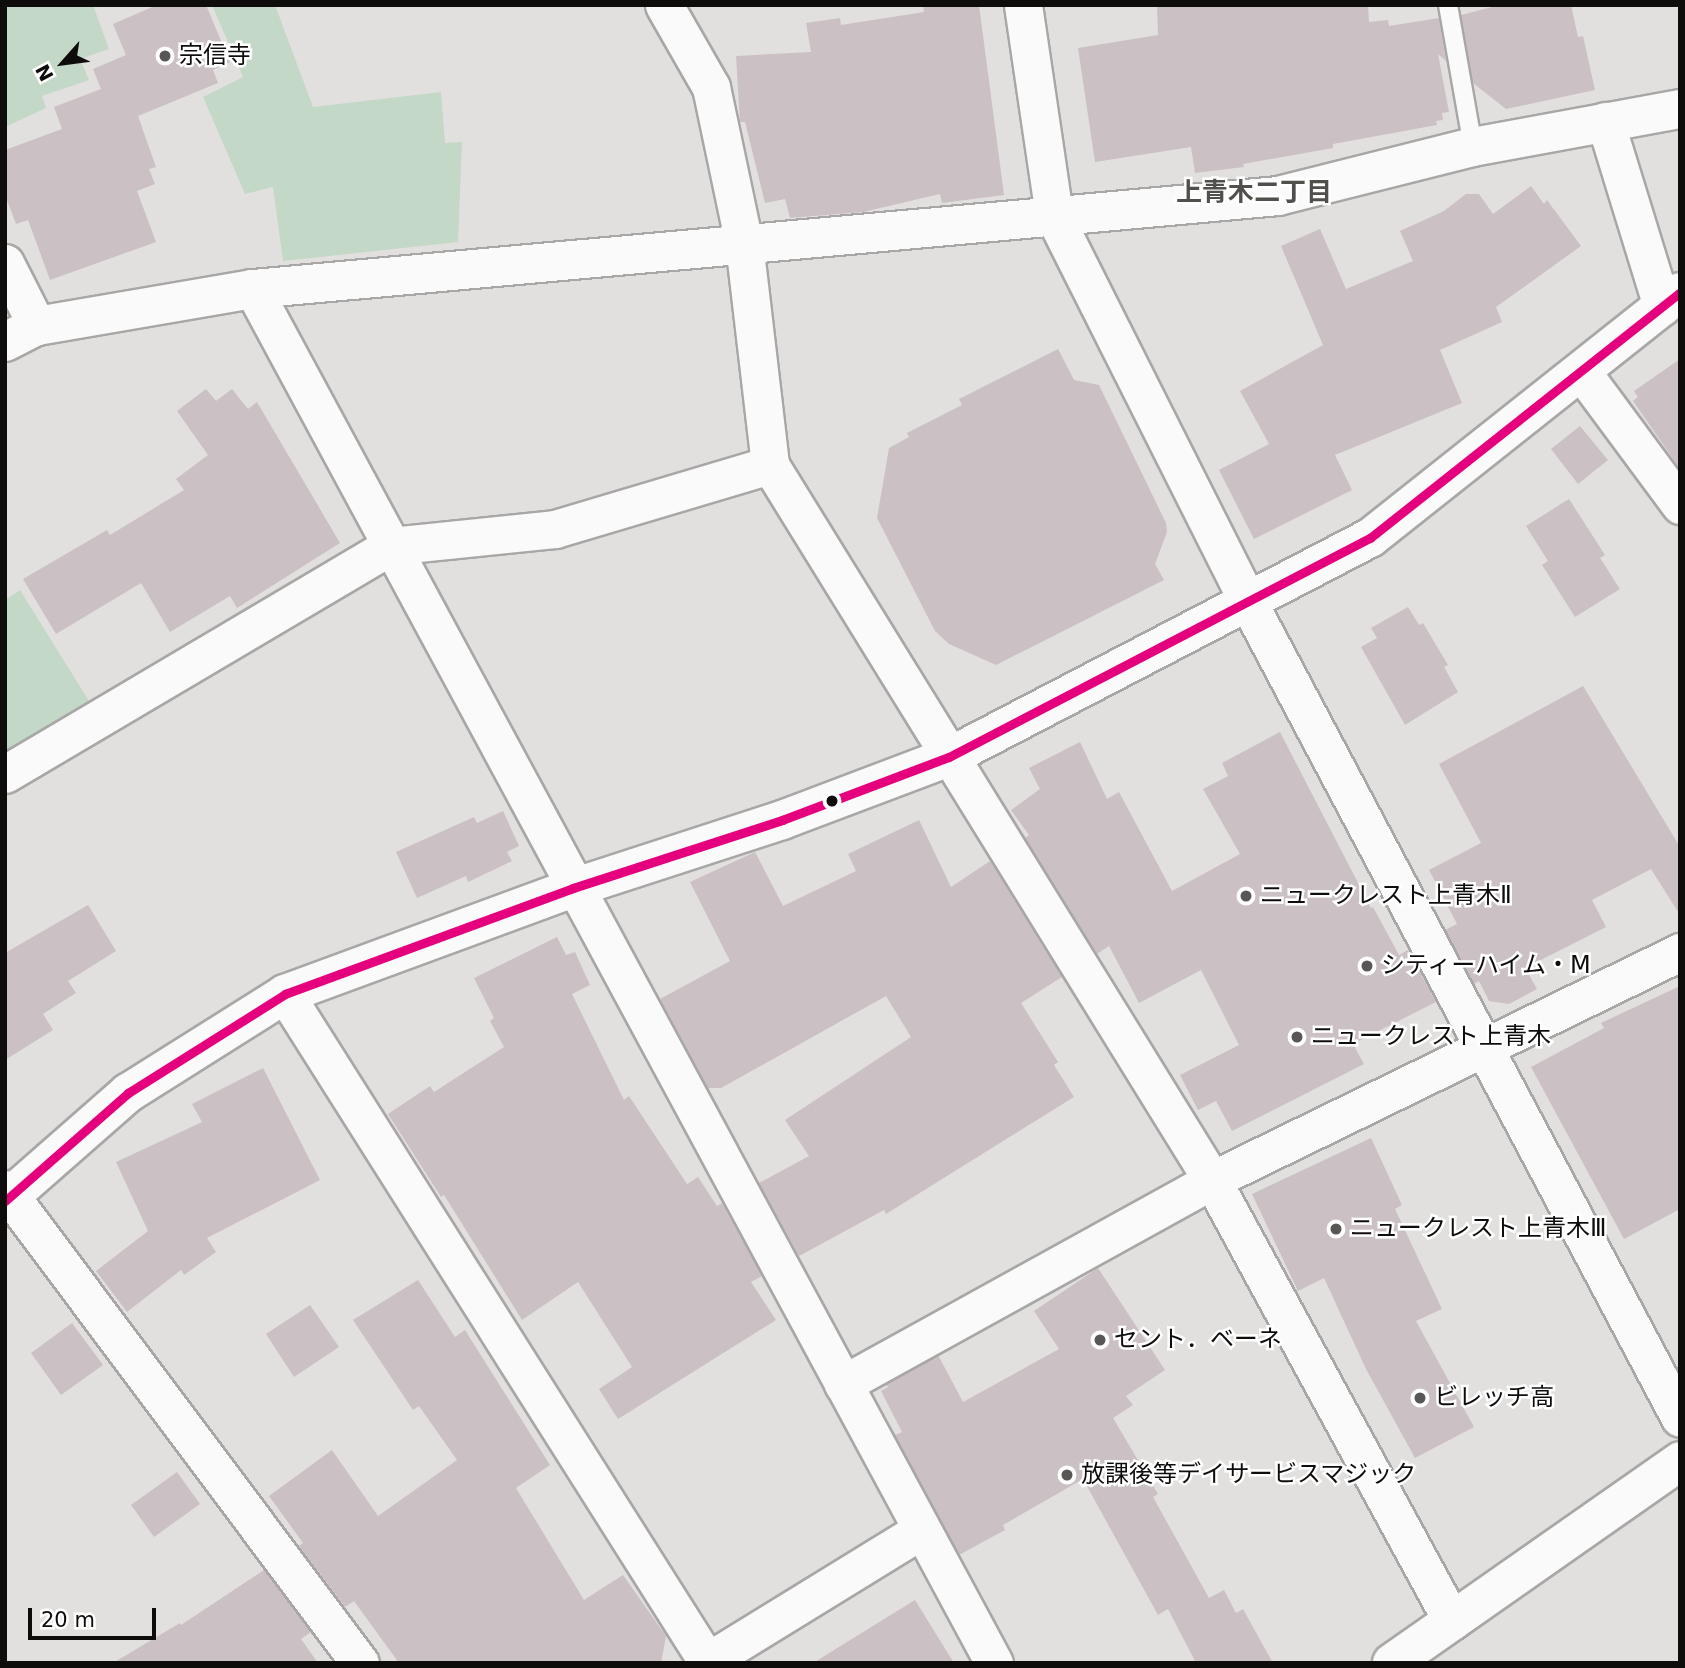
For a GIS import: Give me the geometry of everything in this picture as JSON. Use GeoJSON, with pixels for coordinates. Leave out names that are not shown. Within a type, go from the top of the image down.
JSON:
{"type":"FeatureCollection","features":[{"type":"Feature","properties":{"kind":"street"},"geometry":{"type":"LineString","coordinates":[[664,5],[711,87],[744,243],[770,465],[1212,1180],[1452,1621]]}},
{"type":"Feature","properties":{"kind":"street"},"geometry":{"type":"LineString","coordinates":[[1023,5],[1054,216],[1248,602],[1680,1418]]}},
{"type":"Feature","properties":{"kind":"street"},"geometry":{"type":"LineString","coordinates":[[5,263],[21,334],[253,289],[1278,196],[1473,147],[1680,109]]}},
{"type":"Feature","properties":{"kind":"street"},"geometry":{"type":"LineString","coordinates":[[360,1663],[7,1195],[128,1093],[285,995],[573,888],[782,820],[949,757],[1370,538],[1671,299],[1605,121]]}},
{"type":"Feature","properties":{"kind":"street"},"geometry":{"type":"LineString","coordinates":[[253,289],[573,888],[994,1663]]}},
{"type":"Feature","properties":{"kind":"street"},"geometry":{"type":"LineString","coordinates":[[1581,371],[1680,505]]}},
{"type":"Feature","properties":{"kind":"street"},"geometry":{"type":"LineString","coordinates":[[5,774],[390,546],[555,529],[770,465]]}},
{"type":"Feature","properties":{"kind":"street"},"geometry":{"type":"LineString","coordinates":[[843,1384],[1212,1180],[1680,952]]}},
{"type":"Feature","properties":{"kind":"street"},"geometry":{"type":"LineString","coordinates":[[285,995],[706,1662],[921,1530]]}},
{"type":"Feature","properties":{"kind":"street"},"geometry":{"type":"LineString","coordinates":[[1392,1663],[1680,1461]]}},
{"type":"Feature","properties":{"kind":"lane"},"geometry":{"type":"LineString","coordinates":[[1448,5],[1473,147]]}},
{"type":"Feature","properties":{"kind":"green space"},"geometry":{"type":"Polygon","coordinates":[[[5,5],[93,5],[109,49],[80,59],[89,80],[42,96],[46,108],[5,127],[5,5]]]}},
{"type":"Feature","properties":{"kind":"green space"},"geometry":{"type":"Polygon","coordinates":[[[212,5],[275,5],[313,107],[441,92],[445,143],[462,142],[458,242],[283,261],[273,187],[245,194],[203,97],[243,77],[212,5]]]}},
{"type":"Feature","properties":{"kind":"green space"},"geometry":{"type":"Polygon","coordinates":[[[20,590],[89,701],[5,751],[5,600],[20,590]]]}},
{"type":"Feature","properties":{"kind":"building"},"geometry":{"type":"Polygon","coordinates":[[[157,5],[206,5],[230,62],[213,70],[218,83],[138,116],[156,167],[149,169],[155,184],[137,191],[156,242],[50,280],[28,220],[16,224],[5,195],[5,150],[62,129],[54,107],[101,89],[93,69],[126,55],[113,24],[157,5]]]}},
{"type":"Feature","properties":{"kind":"building"},"geometry":{"type":"Polygon","coordinates":[[[923,5],[979,5],[1004,195],[942,203],[940,194],[863,212],[790,218],[785,199],[765,203],[745,122],[740,122],[736,56],[811,52],[806,23],[840,18],[841,25],[924,12],[923,5]]]}},
{"type":"Feature","properties":{"kind":"building"},"geometry":{"type":"Polygon","coordinates":[[[1157,5],[1368,5],[1369,22],[1388,20],[1389,26],[1439,18],[1446,61],[1438,54],[1449,112],[1442,113],[1443,120],[1436,121],[1437,125],[1333,144],[1333,148],[1243,164],[1244,167],[1195,173],[1191,147],[1095,162],[1078,48],[1158,35],[1157,5]]]}},
{"type":"Feature","properties":{"kind":"building"},"geometry":{"type":"Polygon","coordinates":[[[1500,5],[1571,5],[1578,37],[1583,36],[1595,90],[1506,109],[1473,83],[1461,15],[1500,5]]]}},
{"type":"Feature","properties":{"kind":"building"},"geometry":{"type":"Polygon","coordinates":[[[1531,186],[1544,204],[1547,200],[1581,246],[1496,307],[1502,322],[1440,350],[1462,403],[1335,455],[1352,490],[1254,539],[1219,470],[1269,444],[1240,391],[1323,345],[1281,246],[1320,229],[1346,289],[1413,261],[1400,231],[1444,211],[1466,194],[1479,194],[1493,214],[1531,186]]]}},
{"type":"Feature","properties":{"kind":"building"},"geometry":{"type":"Polygon","coordinates":[[[1058,349],[1074,380],[1099,385],[1166,523],[1167,532],[1155,564],[1164,580],[996,665],[949,644],[935,631],[877,518],[889,448],[909,437],[907,433],[962,405],[959,399],[1058,349]]]}},
{"type":"Feature","properties":{"kind":"building"},"geometry":{"type":"Polygon","coordinates":[[[1680,359],[1680,469],[1633,401],[1638,397],[1634,391],[1680,359]]]}},
{"type":"Feature","properties":{"kind":"building"},"geometry":{"type":"Polygon","coordinates":[[[206,389],[216,401],[232,389],[248,409],[257,402],[340,543],[237,608],[230,596],[170,632],[141,583],[56,634],[23,579],[107,530],[110,535],[184,490],[176,479],[208,455],[177,411],[206,389]]]}},
{"type":"Feature","properties":{"kind":"building"},"geometry":{"type":"Polygon","coordinates":[[[1580,426],[1608,460],[1578,484],[1551,449],[1580,426]]]}},
{"type":"Feature","properties":{"kind":"building"},"geometry":{"type":"Polygon","coordinates":[[[1569,499],[1605,555],[1600,558],[1620,589],[1575,617],[1542,565],[1548,561],[1526,526],[1569,499]]]}},
{"type":"Feature","properties":{"kind":"building"},"geometry":{"type":"Polygon","coordinates":[[[1408,607],[1419,625],[1423,623],[1448,665],[1444,667],[1458,692],[1405,725],[1361,647],[1377,638],[1371,628],[1408,607]]]}},
{"type":"Feature","properties":{"kind":"building"},"geometry":{"type":"Polygon","coordinates":[[[1583,686],[1680,847],[1680,915],[1651,869],[1592,900],[1606,927],[1525,968],[1537,989],[1509,1004],[1489,1001],[1479,981],[1474,984],[1445,930],[1457,924],[1429,870],[1481,843],[1439,764],[1583,686]]]}},
{"type":"Feature","properties":{"kind":"building"},"geometry":{"type":"Polygon","coordinates":[[[1280,732],[1371,908],[1373,907],[1399,955],[1408,950],[1436,1002],[1353,1044],[1364,1064],[1232,1131],[1216,1101],[1198,1110],[1180,1075],[1239,1045],[1201,970],[1139,1003],[1109,946],[1097,954],[1025,838],[1029,835],[1011,810],[1040,789],[1029,768],[1080,742],[1107,799],[1119,792],[1172,891],[1240,854],[1203,789],[1228,776],[1222,763],[1280,732]]]}},
{"type":"Feature","properties":{"kind":"building"},"geometry":{"type":"Polygon","coordinates":[[[503,811],[519,846],[507,852],[512,861],[468,882],[466,876],[417,898],[396,852],[474,817],[477,823],[503,811]]]}},
{"type":"Feature","properties":{"kind":"building"},"geometry":{"type":"Polygon","coordinates":[[[919,820],[951,887],[990,861],[1062,977],[1021,1003],[1058,1062],[1054,1065],[1074,1097],[886,1214],[884,1210],[799,1256],[759,1183],[809,1156],[785,1120],[911,1037],[886,996],[721,1088],[708,1088],[660,999],[730,961],[690,882],[755,852],[783,906],[856,871],[848,854],[919,820]]]}},
{"type":"Feature","properties":{"kind":"building"},"geometry":{"type":"Polygon","coordinates":[[[88,905],[116,951],[68,981],[76,993],[43,1014],[53,1030],[5,1060],[5,953],[88,905]]]}},
{"type":"Feature","properties":{"kind":"building"},"geometry":{"type":"Polygon","coordinates":[[[557,937],[566,955],[575,952],[590,985],[572,994],[624,1100],[629,1096],[687,1184],[698,1177],[717,1206],[722,1203],[762,1276],[751,1282],[776,1320],[618,1419],[599,1389],[632,1367],[578,1282],[522,1320],[444,1195],[441,1197],[388,1114],[430,1086],[434,1092],[504,1047],[490,1021],[494,1018],[474,978],[557,937]]]}},
{"type":"Feature","properties":{"kind":"building"},"geometry":{"type":"Polygon","coordinates":[[[1680,986],[1680,1209],[1624,1239],[1531,1067],[1604,1028],[1601,1023],[1680,986]]]}},
{"type":"Feature","properties":{"kind":"building"},"geometry":{"type":"Polygon","coordinates":[[[263,1068],[320,1180],[207,1238],[216,1252],[184,1275],[181,1270],[127,1312],[96,1271],[148,1231],[116,1162],[202,1122],[192,1104],[263,1068]]]}},
{"type":"Feature","properties":{"kind":"building","name":"ニュークレスト上青木Ⅲ"},"geometry":{"type":"Polygon","coordinates":[[[1371,1138],[1402,1205],[1395,1209],[1442,1309],[1416,1321],[1474,1427],[1415,1458],[1366,1369],[1324,1278],[1298,1291],[1252,1194],[1371,1138]]]}},
{"type":"Feature","properties":{"kind":"building"},"geometry":{"type":"Polygon","coordinates":[[[1098,1268],[1165,1370],[1126,1396],[1133,1405],[1113,1418],[1158,1494],[1153,1497],[1209,1598],[1224,1590],[1236,1613],[1243,1609],[1273,1663],[1196,1663],[1168,1609],[1158,1615],[1083,1479],[1003,1525],[1005,1530],[959,1555],[895,1435],[902,1432],[881,1391],[888,1387],[886,1384],[938,1355],[963,1402],[1059,1349],[1034,1311],[1098,1268]]]}},
{"type":"Feature","properties":{"kind":"building"},"geometry":{"type":"Polygon","coordinates":[[[418,1280],[455,1337],[465,1330],[550,1465],[516,1488],[584,1600],[623,1575],[666,1636],[661,1663],[399,1663],[354,1601],[345,1607],[299,1546],[303,1543],[269,1496],[332,1450],[378,1516],[457,1460],[419,1406],[413,1410],[353,1320],[418,1280]]]}},
{"type":"Feature","properties":{"kind":"building"},"geometry":{"type":"Polygon","coordinates":[[[310,1305],[339,1347],[294,1377],[266,1334],[310,1305]]]}},
{"type":"Feature","properties":{"kind":"building"},"geometry":{"type":"Polygon","coordinates":[[[72,1323],[103,1365],[61,1395],[31,1353],[72,1323]]]}},
{"type":"Feature","properties":{"kind":"building"},"geometry":{"type":"Polygon","coordinates":[[[177,1472],[200,1504],[154,1537],[131,1505],[177,1472]]]}},
{"type":"Feature","properties":{"kind":"building"},"geometry":{"type":"Polygon","coordinates":[[[264,1570],[311,1632],[301,1639],[318,1663],[113,1663],[180,1623],[181,1625],[264,1570]]]}},
{"type":"Feature","properties":{"kind":"building"},"geometry":{"type":"Polygon","coordinates":[[[915,1600],[954,1663],[813,1663],[915,1600]]]}},
{"type":"Feature","properties":{"kind":"transit line"},"geometry":{"type":"LineString","coordinates":[[5,1201],[128,1093],[285,994],[573,888],[782,820],[949,757],[1370,538],[1680,292]]}},
{"type":"Feature","properties":{"kind":"place","name":"宗信寺"},"geometry":{"type":"Point","coordinates":[165,56]}},
{"type":"Feature","properties":{"kind":"place","name":"ニュークレスト上青木Ⅱ"},"geometry":{"type":"Point","coordinates":[1246,896]}},
{"type":"Feature","properties":{"kind":"place","name":"シティーハイム・M"},"geometry":{"type":"Point","coordinates":[1367,966]}},
{"type":"Feature","properties":{"kind":"place","name":"ニュークレスト上青木"},"geometry":{"type":"Point","coordinates":[1297,1037]}},
{"type":"Feature","properties":{"kind":"place","name":"ニュークレスト上青木Ⅲ"},"geometry":{"type":"Point","coordinates":[1336,1229]}},
{"type":"Feature","properties":{"kind":"place","name":"セント．ベーネ"},"geometry":{"type":"Point","coordinates":[1100,1340]}},
{"type":"Feature","properties":{"kind":"place","name":"ビレッチ高"},"geometry":{"type":"Point","coordinates":[1420,1398]}},
{"type":"Feature","properties":{"kind":"place","name":"放課後等デイサービスマジック"},"geometry":{"type":"Point","coordinates":[1067,1475]}},
{"type":"Feature","properties":{"kind":"district","name":"上青木二丁目"},"geometry":{"type":"Point","coordinates":[1254,193]}}]}
